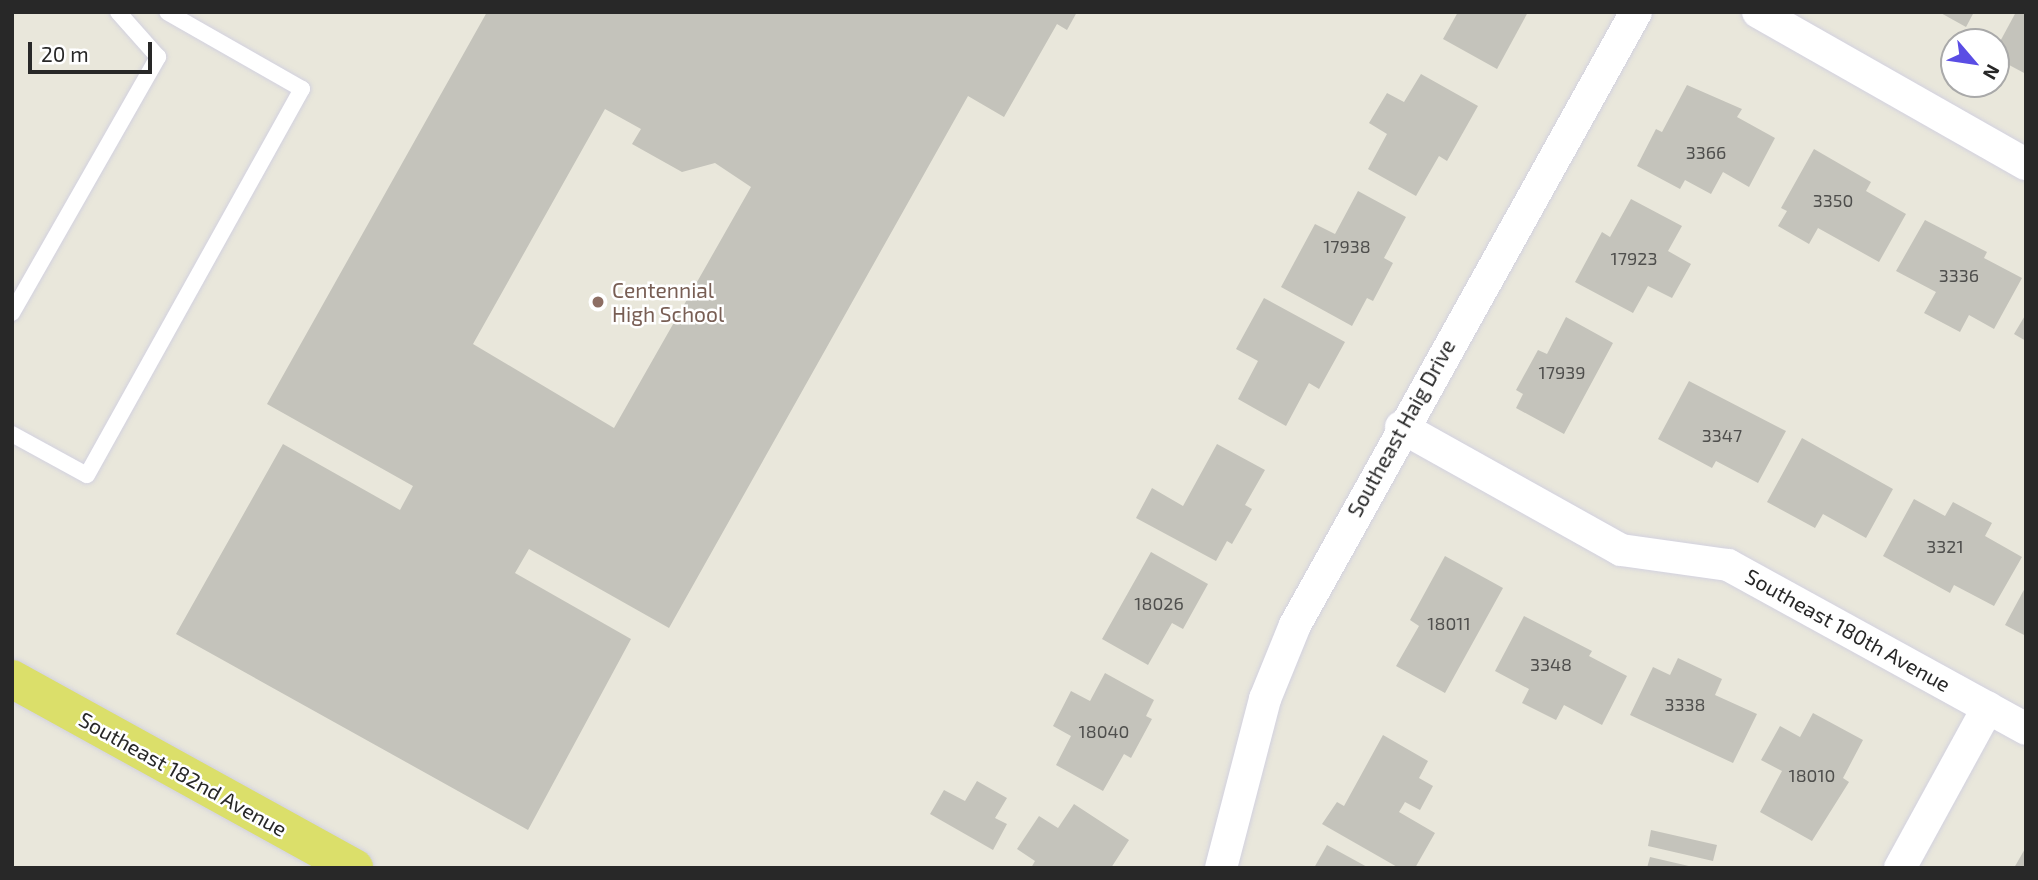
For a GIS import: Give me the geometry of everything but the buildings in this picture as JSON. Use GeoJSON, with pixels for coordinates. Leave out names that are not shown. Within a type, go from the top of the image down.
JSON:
{"type":"FeatureCollection","features":[{"type":"Feature","properties":{"kind":"main road","name":"Southeast 182nd Avenue"},"geometry":{"type":"LineString","coordinates":[[12,680],[354,868]]}},
{"type":"Feature","properties":{"kind":"street","name":"Southeast Haig Drive"},"geometry":{"type":"LineString","coordinates":[[1221,868],[1265,699],[1295,625],[1401,427],[1636,12]]}},
{"type":"Feature","properties":{"kind":"street"},"geometry":{"type":"LineString","coordinates":[[1758,12],[2026,164]]}},
{"type":"Feature","properties":{"kind":"street","name":"Southeast 180th Avenue"},"geometry":{"type":"LineString","coordinates":[[1401,427],[1584,533],[1621,550],[1728,565],[2026,729]]}},
{"type":"Feature","properties":{"kind":"street"},"geometry":{"type":"LineString","coordinates":[[1900,868],[1988,707]]}},
{"type":"Feature","properties":{"kind":"lane"},"geometry":{"type":"LineString","coordinates":[[12,313],[158,57],[118,12]]}},
{"type":"Feature","properties":{"kind":"lane"},"geometry":{"type":"LineString","coordinates":[[12,433],[87,475],[302,89],[167,12]]}},
{"type":"Feature","properties":{"kind":"place","name":"Centennial High School"},"geometry":{"type":"Point","coordinates":[598,302]}}]}
